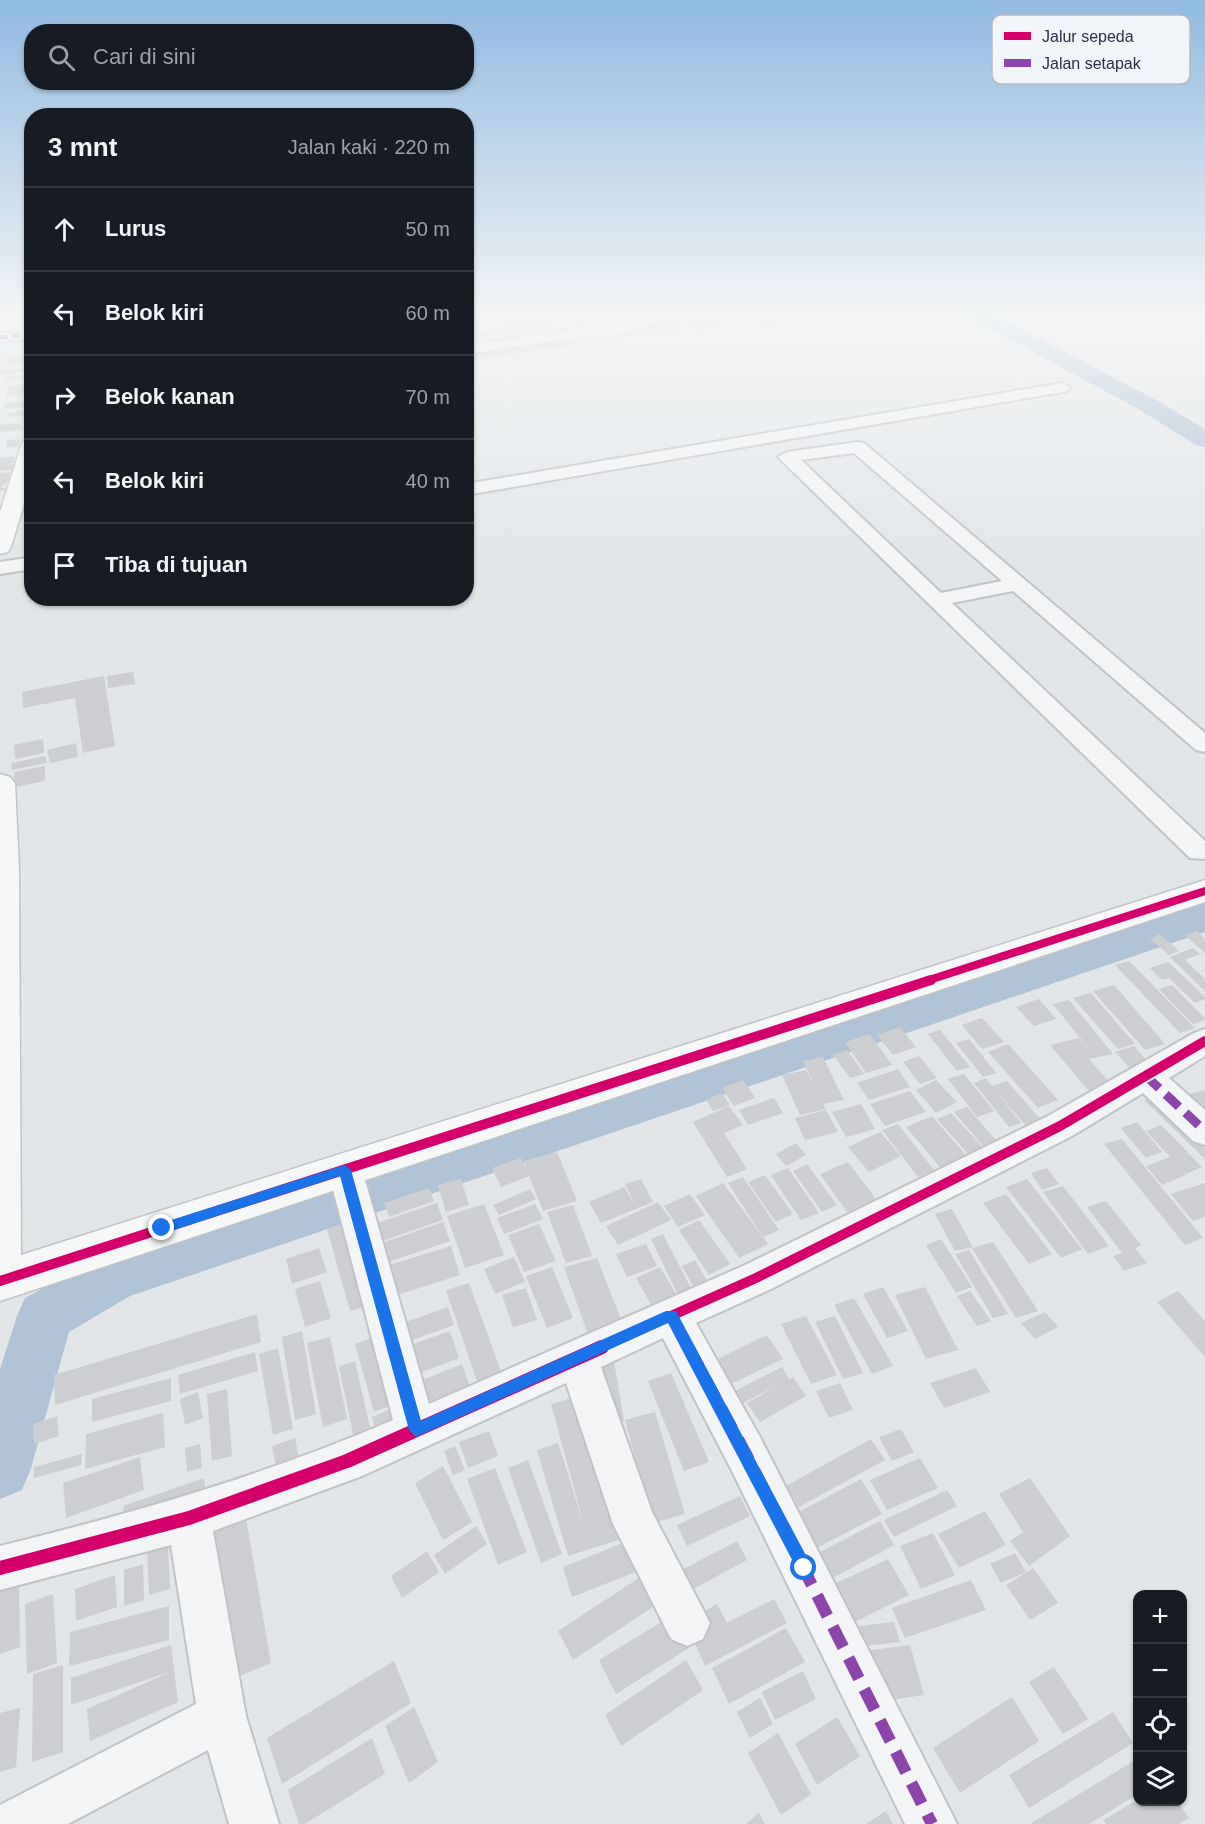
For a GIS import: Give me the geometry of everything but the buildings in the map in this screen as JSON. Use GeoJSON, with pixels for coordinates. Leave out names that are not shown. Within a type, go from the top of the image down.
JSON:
{"type":"FeatureCollection","features":[{"type":"Feature","properties":{"kind":"street"},"geometry":{"type":"LineString","coordinates":[[474,491],[853,418],[998,397]]}},
{"type":"Feature","properties":{"kind":"street"},"geometry":{"type":"LineString","coordinates":[[853,418],[875,433],[870,441],[858,447],[787,458],[1200,852],[1205,850]]}},
{"type":"Feature","properties":{"kind":"street"},"geometry":{"type":"LineString","coordinates":[[858,447],[1205,745]]}},
{"type":"Feature","properties":{"kind":"street"},"geometry":{"type":"LineString","coordinates":[[0,545],[24,468]]}},
{"type":"Feature","properties":{"kind":"street"},"geometry":{"type":"LineString","coordinates":[[0,568],[24,564]]}},
{"type":"Feature","properties":{"kind":"street"},"geometry":{"type":"LineString","coordinates":[[936,600],[1017,584]]}},
{"type":"Feature","properties":{"kind":"street"},"geometry":{"type":"LineString","coordinates":[[0,783],[3,868],[0,1256]]}},
{"type":"Feature","properties":{"kind":"street"},"geometry":{"type":"LineString","coordinates":[[0,1281],[349,1183],[1205,891]]}},
{"type":"Feature","properties":{"kind":"street"},"geometry":{"type":"LineString","coordinates":[[0,1568],[94,1545],[189,1518],[294,1482],[416,1430],[756,1278],[1060,1126],[1205,1041]]}},
{"type":"Feature","properties":{"kind":"street"},"geometry":{"type":"LineString","coordinates":[[1146,1076],[1205,1131]]}},
{"type":"Feature","properties":{"kind":"street"},"geometry":{"type":"LineString","coordinates":[[349,1183],[416,1430]]}},
{"type":"Feature","properties":{"kind":"street"},"geometry":{"type":"LineString","coordinates":[[671,1315],[757,1475],[932,1824]]}},
{"type":"Feature","properties":{"kind":"street"},"geometry":{"type":"LineString","coordinates":[[578,1358],[635,1524],[687,1623]]}},
{"type":"Feature","properties":{"kind":"street"},"geometry":{"type":"LineString","coordinates":[[189,1518],[222,1716],[254,1824]]}},
{"type":"Feature","properties":{"kind":"street"},"geometry":{"type":"LineString","coordinates":[[16,1824],[222,1716]]}},
{"type":"Feature","properties":{"kind":"waterway"},"geometry":{"type":"LineString","coordinates":[[1133,397],[1205,440]]}},
{"type":"Feature","properties":{"kind":"waterway"},"geometry":{"type":"LineString","coordinates":[[0,1468],[45,1316],[113,1277],[1205,917]]}},
{"type":"Feature","properties":{"kind":"marked path"},"geometry":{"type":"LineString","coordinates":[[1146,1076],[1205,1131]]}},
{"type":"Feature","properties":{"kind":"marked path"},"geometry":{"type":"LineString","coordinates":[[345,1170],[416,1430]]}},
{"type":"Feature","properties":{"kind":"marked path"},"geometry":{"type":"LineString","coordinates":[[671,1315],[746,1454],[932,1824]]}},
{"type":"Feature","properties":{"kind":"cycle path"},"geometry":{"type":"LineString","coordinates":[[0,1281],[1205,891]]}},
{"type":"Feature","properties":{"kind":"cycle path"},"geometry":{"type":"LineString","coordinates":[[0,1568],[94,1545],[189,1518],[347,1461],[756,1278],[1060,1126],[1205,1041]]}},
{"type":"Feature","properties":{"kind":"route"},"geometry":{"type":"LineString","coordinates":[[162,1228],[345,1170],[416,1430],[671,1315],[804,1568]]}}]}
